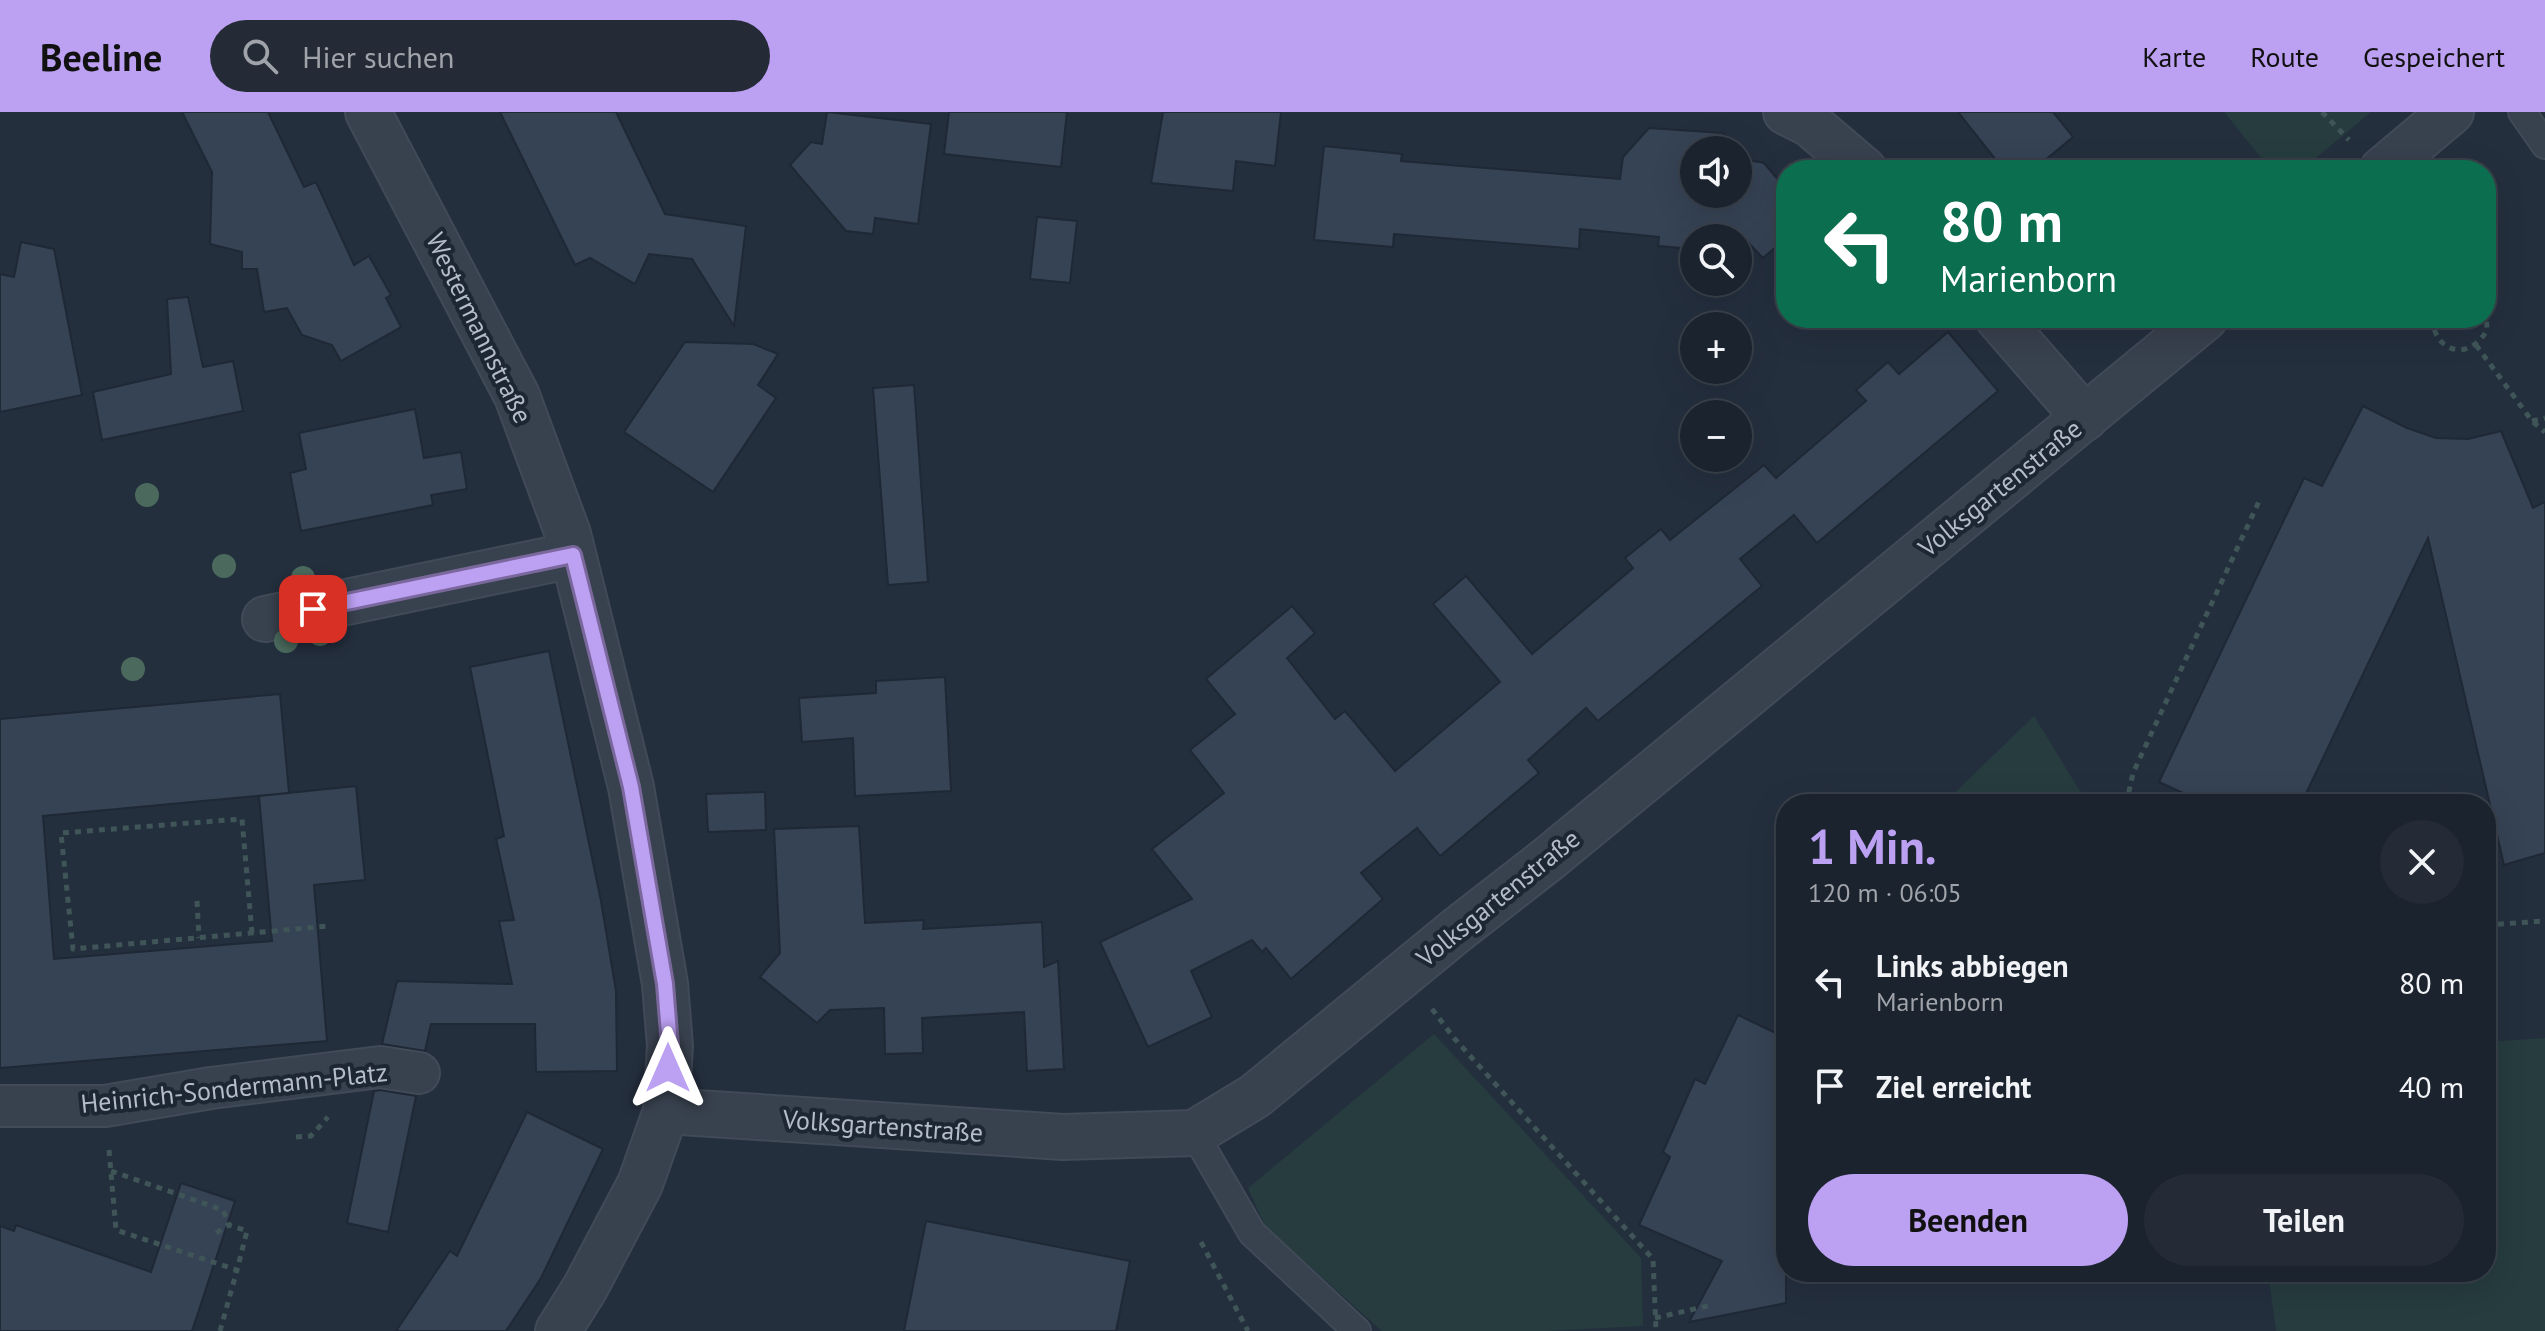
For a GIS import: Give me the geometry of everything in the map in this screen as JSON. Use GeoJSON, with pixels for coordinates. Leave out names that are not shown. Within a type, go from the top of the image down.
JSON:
{"type":"FeatureCollection","features":[{"type":"Feature","properties":{"kind":"street","name":"Westermannstraße"},"geometry":{"type":"LineString","coordinates":[[368,112],[517,396],[568,534],[631,787],[665,984],[670,1046],[666,1111],[640,1184],[585,1288],[558,1331]]}},
{"type":"Feature","properties":{"kind":"street"},"geometry":{"type":"LineString","coordinates":[[1786,112],[1810,124],[1852,160]]}},
{"type":"Feature","properties":{"kind":"street"},"geometry":{"type":"LineString","coordinates":[[2394,160],[2451,112]]}},
{"type":"Feature","properties":{"kind":"street"},"geometry":{"type":"LineString","coordinates":[[2007,328],[2085,418]]}},
{"type":"Feature","properties":{"kind":"street","name":"Volksgartenstraße"},"geometry":{"type":"LineString","coordinates":[[666,1111],[1063,1137],[1194,1133],[1255,1096],[2193,328]]}},
{"type":"Feature","properties":{"kind":"street"},"geometry":{"type":"LineString","coordinates":[[265,619],[573,555]]}},
{"type":"Feature","properties":{"kind":"street","name":"Heinrich-Sondermann-Platz"},"geometry":{"type":"LineString","coordinates":[[0,1106],[105,1106],[211,1088],[380,1067],[419,1073]]}},
{"type":"Feature","properties":{"kind":"lane"},"geometry":{"type":"LineString","coordinates":[[2522,112],[2545,145]]}},
{"type":"Feature","properties":{"kind":"lane"},"geometry":{"type":"LineString","coordinates":[[1194,1133],[1252,1233],[1357,1331]]}},
{"type":"Feature","properties":{"kind":"path"},"geometry":{"type":"LineString","coordinates":[[2434,328],[2442,343],[2458,350],[2476,345],[2487,328]]}},
{"type":"Feature","properties":{"kind":"path"},"geometry":{"type":"LineString","coordinates":[[2476,345],[2532,421],[2545,432]]}},
{"type":"Feature","properties":{"kind":"path"},"geometry":{"type":"LineString","coordinates":[[2532,421],[2545,418]]}},
{"type":"Feature","properties":{"kind":"path"},"geometry":{"type":"LineString","coordinates":[[2128,794],[2133,773],[2261,497]]}},
{"type":"Feature","properties":{"kind":"path"},"geometry":{"type":"LineString","coordinates":[[252,933],[242,819],[61,833],[73,949],[199,938],[329,926]]}},
{"type":"Feature","properties":{"kind":"path"},"geometry":{"type":"LineString","coordinates":[[197,901],[199,938]]}},
{"type":"Feature","properties":{"kind":"path"},"geometry":{"type":"LineString","coordinates":[[2496,924],[2545,921]]}},
{"type":"Feature","properties":{"kind":"path"},"geometry":{"type":"LineString","coordinates":[[1406,972],[1454,1038],[1653,1259],[1656,1331]]}},
{"type":"Feature","properties":{"kind":"path"},"geometry":{"type":"LineString","coordinates":[[105,1106],[116,1230],[237,1270]]}},
{"type":"Feature","properties":{"kind":"path"},"geometry":{"type":"LineString","coordinates":[[111,1171],[223,1210],[229,1225],[247,1231],[220,1331]]}},
{"type":"Feature","properties":{"kind":"path"},"geometry":{"type":"LineString","coordinates":[[216,1233],[229,1225]]}},
{"type":"Feature","properties":{"kind":"path"},"geometry":{"type":"LineString","coordinates":[[1201,1242],[1248,1331]]}},
{"type":"Feature","properties":{"kind":"path"},"geometry":{"type":"LineString","coordinates":[[1655,1318],[1712,1305]]}},
{"type":"Feature","properties":{"kind":"green space"},"geometry":{"type":"Polygon","coordinates":[[[2224,112],[2371,112],[2314,160],[2263,160],[2224,112]]]}},
{"type":"Feature","properties":{"kind":"green space"},"geometry":{"type":"Polygon","coordinates":[[[2034,716],[2082,794],[1953,794],[2034,716]]]}},
{"type":"Feature","properties":{"kind":"green space"},"geometry":{"type":"Polygon","coordinates":[[[1434,1034],[1641,1258],[1643,1326],[1546,1331],[1382,1331],[1265,1226],[1248,1188],[1434,1034]]]}},
{"type":"Feature","properties":{"kind":"green space"},"geometry":{"type":"Polygon","coordinates":[[[2545,1038],[2545,1331],[2276,1331],[2269,1282],[2496,1282],[2496,1041],[2545,1038]]]}},
{"type":"Feature","properties":{"kind":"building"},"geometry":{"type":"Polygon","coordinates":[[[182,112],[268,112],[304,187],[316,182],[354,265],[369,256],[391,295],[386,298],[401,327],[341,361],[332,345],[302,335],[287,308],[264,312],[257,269],[242,269],[242,252],[210,244],[212,172],[182,112]]]}},
{"type":"Feature","properties":{"kind":"building"},"geometry":{"type":"Polygon","coordinates":[[[500,112],[616,112],[665,214],[746,226],[734,326],[692,259],[649,254],[635,284],[590,258],[575,265],[500,112]]]}},
{"type":"Feature","properties":{"kind":"building"},"geometry":{"type":"Polygon","coordinates":[[[827,112],[931,124],[918,224],[875,218],[873,234],[846,231],[790,165],[811,142],[822,144],[827,112]]]}},
{"type":"Feature","properties":{"kind":"building"},"geometry":{"type":"Polygon","coordinates":[[[949,112],[1067,112],[1061,167],[944,154],[949,112]]]}},
{"type":"Feature","properties":{"kind":"building"},"geometry":{"type":"Polygon","coordinates":[[[1163,112],[1281,112],[1275,166],[1236,161],[1233,191],[1151,183],[1163,112]]]}},
{"type":"Feature","properties":{"kind":"building"},"geometry":{"type":"Polygon","coordinates":[[[1958,112],[2053,112],[2073,137],[2045,160],[1996,160],[1958,112]]]}},
{"type":"Feature","properties":{"kind":"building"},"geometry":{"type":"Polygon","coordinates":[[[1649,128],[1723,133],[1724,136],[1680,136],[1680,208],[1752,208],[1752,161],[1764,163],[1776,177],[1776,247],[1763,258],[1752,246],[1752,224],[1680,224],[1680,248],[1658,246],[1659,237],[1580,229],[1579,249],[1394,234],[1393,247],[1314,240],[1324,146],[1402,154],[1401,161],[1620,179],[1623,157],[1649,128]]]}},
{"type":"Feature","properties":{"kind":"building"},"geometry":{"type":"Polygon","coordinates":[[[1037,217],[1077,221],[1070,283],[1030,279],[1037,217]]]}},
{"type":"Feature","properties":{"kind":"building"},"geometry":{"type":"Polygon","coordinates":[[[21,242],[54,249],[82,395],[0,412],[0,274],[14,277],[21,242]]]}},
{"type":"Feature","properties":{"kind":"building"},"geometry":{"type":"Polygon","coordinates":[[[188,297],[203,367],[233,361],[243,411],[102,440],[93,392],[171,374],[167,299],[188,297]]]}},
{"type":"Feature","properties":{"kind":"building"},"geometry":{"type":"Polygon","coordinates":[[[1948,332],[1998,391],[1817,543],[1794,515],[1740,559],[1762,586],[1598,721],[1586,708],[1528,760],[1539,773],[1440,856],[1417,828],[1361,873],[1383,899],[1291,979],[1266,948],[1262,952],[1252,940],[1191,971],[1212,1017],[1148,1047],[1100,942],[1192,899],[1152,849],[1224,793],[1190,750],[1235,714],[1206,679],[1292,606],[1315,633],[1287,658],[1335,719],[1345,711],[1395,771],[1500,682],[1433,604],[1466,576],[1532,654],[1633,568],[1625,558],[1661,529],[1670,540],[1764,465],[1776,478],[1866,401],[1856,390],[1888,362],[1899,374],[1948,332]]]}},
{"type":"Feature","properties":{"kind":"building"},"geometry":{"type":"Polygon","coordinates":[[[685,342],[753,344],[778,354],[758,385],[776,398],[713,492],[624,432],[685,342]]]}},
{"type":"Feature","properties":{"kind":"building"},"geometry":{"type":"Polygon","coordinates":[[[914,385],[928,582],[888,585],[873,388],[914,385]]]}},
{"type":"Feature","properties":{"kind":"building"},"geometry":{"type":"Polygon","coordinates":[[[2363,406],[2407,428],[2436,438],[2468,439],[2501,431],[2533,508],[2545,502],[2545,853],[2504,865],[2496,831],[2496,794],[2487,794],[2428,538],[2306,794],[2185,794],[2159,782],[2304,478],[2322,486],[2363,406]]]}},
{"type":"Feature","properties":{"kind":"building"},"geometry":{"type":"Polygon","coordinates":[[[415,409],[424,458],[461,452],[467,489],[431,495],[433,505],[301,531],[290,473],[306,469],[299,433],[415,409]]]}},
{"type":"Feature","properties":{"kind":"building"},"geometry":{"type":"Polygon","coordinates":[[[549,651],[601,901],[616,991],[617,1071],[536,1072],[535,1024],[431,1024],[425,1051],[382,1044],[397,981],[512,984],[499,921],[514,920],[496,839],[504,836],[470,667],[549,651]]]}},
{"type":"Feature","properties":{"kind":"building"},"geometry":{"type":"Polygon","coordinates":[[[945,677],[951,791],[855,796],[853,738],[802,742],[799,698],[876,693],[876,681],[945,677]]]}},
{"type":"Feature","properties":{"kind":"building"},"geometry":{"type":"Polygon","coordinates":[[[280,694],[289,793],[356,786],[365,880],[314,885],[327,1041],[0,1068],[0,719],[280,694]],[[279,794],[43,816],[54,959],[272,941],[259,796],[279,794]]]}},
{"type":"Feature","properties":{"kind":"building"},"geometry":{"type":"Polygon","coordinates":[[[765,792],[766,830],[708,832],[706,794],[765,792]]]}},
{"type":"Feature","properties":{"kind":"building"},"geometry":{"type":"Polygon","coordinates":[[[859,826],[865,923],[924,920],[923,929],[1042,922],[1044,967],[1058,961],[1064,1069],[1027,1071],[1024,1012],[922,1018],[923,1053],[885,1054],[884,1008],[830,1010],[817,1023],[760,977],[780,953],[774,829],[859,826]]]}},
{"type":"Feature","properties":{"kind":"building"},"geometry":{"type":"Polygon","coordinates":[[[1738,1015],[1776,1033],[1776,1282],[1786,1282],[1786,1303],[1689,1322],[1722,1261],[1639,1225],[1670,1157],[1663,1152],[1695,1079],[1705,1084],[1738,1015]]]}},
{"type":"Feature","properties":{"kind":"building"},"geometry":{"type":"Polygon","coordinates":[[[374,1091],[416,1096],[388,1232],[347,1223],[374,1091]]]}},
{"type":"Feature","properties":{"kind":"building"},"geometry":{"type":"Polygon","coordinates":[[[527,1112],[603,1149],[541,1278],[506,1331],[396,1331],[450,1251],[457,1256],[527,1112]]]}},
{"type":"Feature","properties":{"kind":"building"},"geometry":{"type":"Polygon","coordinates":[[[181,1183],[235,1201],[192,1331],[0,1331],[0,1226],[14,1231],[16,1225],[151,1272],[181,1183]]]}},
{"type":"Feature","properties":{"kind":"building"},"geometry":{"type":"Polygon","coordinates":[[[926,1221],[1130,1261],[1116,1331],[904,1331],[926,1221]]]}},
{"type":"Feature","properties":{"kind":"route"},"geometry":{"type":"LineString","coordinates":[[313,609],[573,555],[631,787],[665,984],[670,1046],[668,1068]]}}]}
